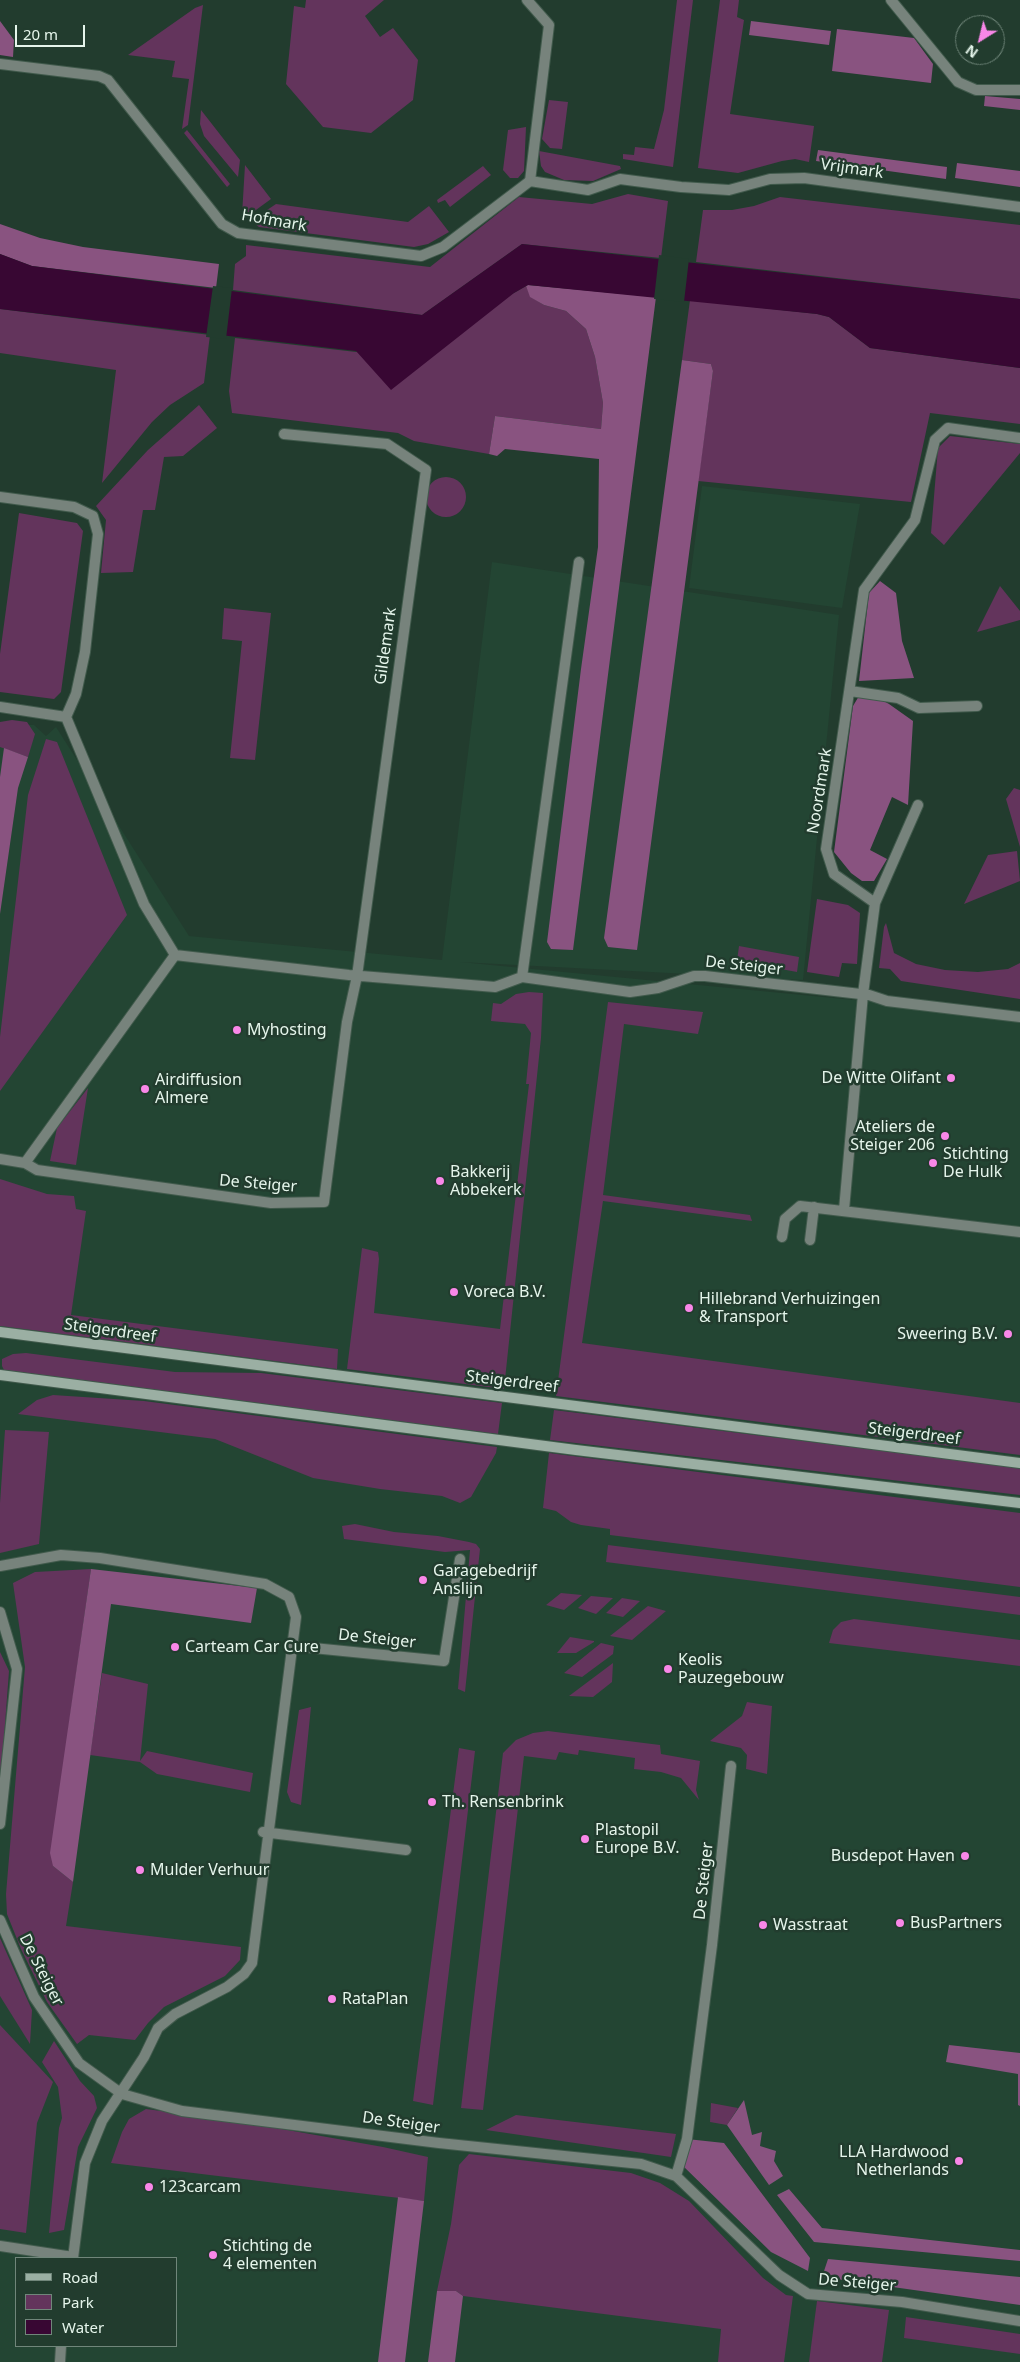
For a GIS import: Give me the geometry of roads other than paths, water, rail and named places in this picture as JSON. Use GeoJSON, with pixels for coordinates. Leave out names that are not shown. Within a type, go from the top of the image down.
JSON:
{"type":"FeatureCollection","features":[{"type":"Feature","properties":{"kind":"main road","name":"Steigerdreef"},"geometry":{"type":"LineString","coordinates":[[0,1332],[1020,1463]]}},
{"type":"Feature","properties":{"kind":"main road"},"geometry":{"type":"LineString","coordinates":[[0,1375],[576,1450],[1020,1503]]}},
{"type":"Feature","properties":{"kind":"street"},"geometry":{"type":"LineString","coordinates":[[528,0],[549,26],[530,181]]}},
{"type":"Feature","properties":{"kind":"street"},"geometry":{"type":"LineString","coordinates":[[890,0],[958,82],[976,90],[1020,90]]}},
{"type":"Feature","properties":{"kind":"street","name":"Hofmark"},"geometry":{"type":"LineString","coordinates":[[0,64],[99,76],[108,80],[222,224],[238,233],[421,256],[443,247],[530,181]]}},
{"type":"Feature","properties":{"kind":"street","name":"Vrijmark"},"geometry":{"type":"LineString","coordinates":[[530,181],[588,190],[620,179],[680,187],[729,190],[770,179],[804,178],[1020,207]]}},
{"type":"Feature","properties":{"kind":"street","name":"Noordmark"},"geometry":{"type":"LineString","coordinates":[[875,904],[834,874],[826,849],[864,590],[915,520],[935,440],[948,428],[1020,438]]}},
{"type":"Feature","properties":{"kind":"street","name":"Gildemark"},"geometry":{"type":"LineString","coordinates":[[284,434],[387,444],[426,470],[358,976]]}},
{"type":"Feature","properties":{"kind":"street"},"geometry":{"type":"LineString","coordinates":[[0,497],[74,507],[93,516],[98,534],[85,652],[76,694],[66,717],[144,904],[175,955],[25,1163]]}},
{"type":"Feature","properties":{"kind":"street"},"geometry":{"type":"LineString","coordinates":[[522,977],[579,562]]}},
{"type":"Feature","properties":{"kind":"street"},"geometry":{"type":"LineString","coordinates":[[850,691],[898,698],[919,708],[977,706]]}},
{"type":"Feature","properties":{"kind":"street"},"geometry":{"type":"LineString","coordinates":[[0,707],[66,717]]}},
{"type":"Feature","properties":{"kind":"street"},"geometry":{"type":"LineString","coordinates":[[844,1210],[862,994],[875,904],[918,805]]}},
{"type":"Feature","properties":{"kind":"street","name":"De Steiger"},"geometry":{"type":"LineString","coordinates":[[175,955],[358,976],[495,987],[522,977],[630,992],[658,988],[694,976],[704,976],[862,994],[887,1001],[1020,1017]]}},
{"type":"Feature","properties":{"kind":"street","name":"De Steiger"},"geometry":{"type":"LineString","coordinates":[[0,1159],[25,1163],[37,1170],[271,1203],[324,1202],[346,1022],[358,976]]}},
{"type":"Feature","properties":{"kind":"street"},"geometry":{"type":"LineString","coordinates":[[782,1237],[785,1220],[800,1206],[1020,1232]]}},
{"type":"Feature","properties":{"kind":"street"},"geometry":{"type":"LineString","coordinates":[[810,1240],[814,1207]]}},
{"type":"Feature","properties":{"kind":"street"},"geometry":{"type":"LineString","coordinates":[[0,1566],[61,1555],[100,1558],[266,1584],[289,1598],[296,1617],[265,1833],[252,1963],[244,1974],[227,1987],[175,2014],[158,2028],[144,2057],[122,2094],[102,2121],[85,2163],[73,2257],[0,2246]]}},
{"type":"Feature","properties":{"kind":"street","name":"De Steiger"},"geometry":{"type":"LineString","coordinates":[[293,1646],[444,1662],[460,1559]]}},
{"type":"Feature","properties":{"kind":"street"},"geometry":{"type":"LineString","coordinates":[[0,1612],[18,1669],[0,1824]]}},
{"type":"Feature","properties":{"kind":"street","name":"De Steiger"},"geometry":{"type":"LineString","coordinates":[[676,2176],[687,2139],[712,1945],[731,1766]]}},
{"type":"Feature","properties":{"kind":"street"},"geometry":{"type":"LineString","coordinates":[[265,1833],[406,1850]]}},
{"type":"Feature","properties":{"kind":"street","name":"De Steiger"},"geometry":{"type":"LineString","coordinates":[[0,1920],[34,1997],[79,2064],[122,2094],[182,2111],[439,2144],[642,2164],[676,2176],[779,2275],[808,2294],[902,2302],[1020,2321]]}},
{"type":"Feature","properties":{"kind":"street"},"geometry":{"type":"LineString","coordinates":[[60,2362],[61,2347]]}},
{"type":"Feature","properties":{"kind":"water"},"geometry":{"type":"Polygon","coordinates":[[[522,244],[1020,299],[1020,368],[870,348],[829,317],[817,314],[528,285],[514,293],[391,390],[356,351],[0,309],[0,254],[32,266],[422,315],[522,244]]]}},
{"type":"Feature","properties":{"kind":"place","name":"Myhosting"},"geometry":{"type":"Point","coordinates":[237,1030]}},
{"type":"Feature","properties":{"kind":"place","name":"De Witte Olifant"},"geometry":{"type":"Point","coordinates":[951,1078]}},
{"type":"Feature","properties":{"kind":"place","name":"Airdiffusion Almere"},"geometry":{"type":"Point","coordinates":[145,1089]}},
{"type":"Feature","properties":{"kind":"place","name":"Ateliers de Steiger 206"},"geometry":{"type":"Point","coordinates":[945,1136]}},
{"type":"Feature","properties":{"kind":"place","name":"Stichting De Hulk"},"geometry":{"type":"Point","coordinates":[933,1163]}},
{"type":"Feature","properties":{"kind":"place","name":"Bakkerij Abbekerk"},"geometry":{"type":"Point","coordinates":[440,1181]}},
{"type":"Feature","properties":{"kind":"place","name":"Voreca B.V."},"geometry":{"type":"Point","coordinates":[454,1292]}},
{"type":"Feature","properties":{"kind":"place","name":"Hillebrand Verhuizingen & Transport"},"geometry":{"type":"Point","coordinates":[689,1308]}},
{"type":"Feature","properties":{"kind":"place","name":"Sweering B.V."},"geometry":{"type":"Point","coordinates":[1008,1334]}},
{"type":"Feature","properties":{"kind":"place","name":"Garagebedrijf Anslijn"},"geometry":{"type":"Point","coordinates":[423,1580]}},
{"type":"Feature","properties":{"kind":"place","name":"Carteam Car Cure"},"geometry":{"type":"Point","coordinates":[175,1647]}},
{"type":"Feature","properties":{"kind":"place","name":"Keolis Pauzegebouw"},"geometry":{"type":"Point","coordinates":[668,1669]}},
{"type":"Feature","properties":{"kind":"place","name":"Th. Rensenbrink"},"geometry":{"type":"Point","coordinates":[432,1802]}},
{"type":"Feature","properties":{"kind":"place","name":"Plastopil Europe B.V."},"geometry":{"type":"Point","coordinates":[585,1839]}},
{"type":"Feature","properties":{"kind":"place","name":"Busdepot Haven"},"geometry":{"type":"Point","coordinates":[965,1856]}},
{"type":"Feature","properties":{"kind":"place","name":"Mulder Verhuur"},"geometry":{"type":"Point","coordinates":[140,1870]}},
{"type":"Feature","properties":{"kind":"place","name":"BusPartners"},"geometry":{"type":"Point","coordinates":[900,1923]}},
{"type":"Feature","properties":{"kind":"place","name":"Wasstraat"},"geometry":{"type":"Point","coordinates":[763,1925]}},
{"type":"Feature","properties":{"kind":"place","name":"RataPlan"},"geometry":{"type":"Point","coordinates":[332,1999]}},
{"type":"Feature","properties":{"kind":"place","name":"LLA Hardwood Netherlands"},"geometry":{"type":"Point","coordinates":[959,2161]}},
{"type":"Feature","properties":{"kind":"place","name":"123carcam"},"geometry":{"type":"Point","coordinates":[149,2187]}},
{"type":"Feature","properties":{"kind":"place","name":"Stichting de 4 elementen"},"geometry":{"type":"Point","coordinates":[213,2255]}}]}
